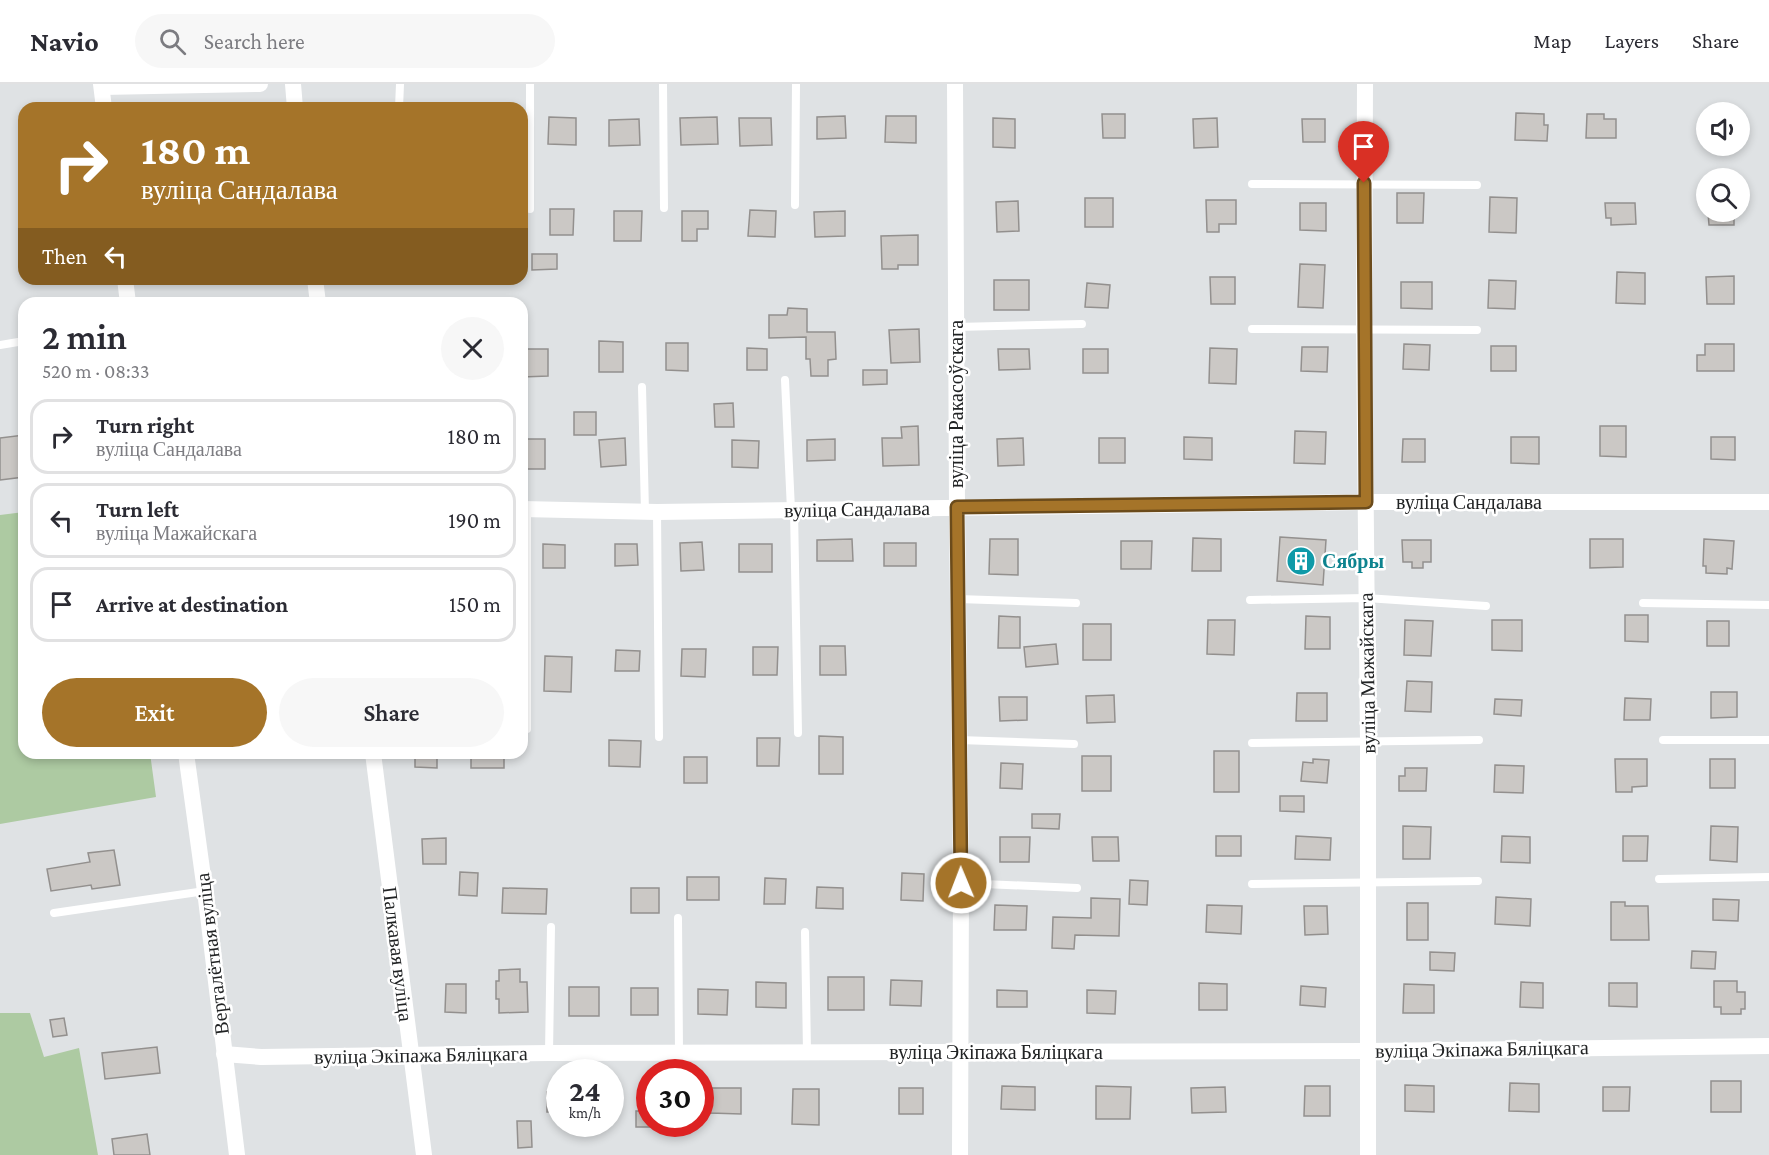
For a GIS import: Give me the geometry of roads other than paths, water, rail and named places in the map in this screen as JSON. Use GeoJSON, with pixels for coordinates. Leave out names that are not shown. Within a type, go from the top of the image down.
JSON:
{"type":"FeatureCollection","features":[{"type":"Feature","properties":{"kind":"street"},"geometry":{"type":"LineString","coordinates":[[103,102],[101,86],[260,84]]}},
{"type":"Feature","properties":{"kind":"street"},"geometry":{"type":"LineString","coordinates":[[292,84],[294,102]]}},
{"type":"Feature","properties":{"kind":"street","name":"вуліца Ракасоўскага"},"geometry":{"type":"LineString","coordinates":[[955,84],[962,1053],[960,1155]]}},
{"type":"Feature","properties":{"kind":"street","name":"вуліца Мажайскага"},"geometry":{"type":"LineString","coordinates":[[1365,84],[1368,1155]]}},
{"type":"Feature","properties":{"kind":"street","name":"вуліца Сандалава"},"geometry":{"type":"LineString","coordinates":[[528,509],[651,512],[1366,502],[1769,502]]}},
{"type":"Feature","properties":{"kind":"street","name":"Верталётная вуліца"},"geometry":{"type":"LineString","coordinates":[[187,759],[237,1155]]}},
{"type":"Feature","properties":{"kind":"street","name":"Палкавая вуліца"},"geometry":{"type":"LineString","coordinates":[[374,759],[423,1155]]}},
{"type":"Feature","properties":{"kind":"street","name":"вуліца Экіпажа Бяліцкага"},"geometry":{"type":"LineString","coordinates":[[224,1054],[261,1057],[679,1052],[1368,1051],[1769,1046]]}},
{"type":"Feature","properties":{"kind":"lane"},"geometry":{"type":"LineString","coordinates":[[399,102],[400,84]]}},
{"type":"Feature","properties":{"kind":"lane"},"geometry":{"type":"LineString","coordinates":[[530,84],[530,209]]}},
{"type":"Feature","properties":{"kind":"lane"},"geometry":{"type":"LineString","coordinates":[[663,84],[664,208]]}},
{"type":"Feature","properties":{"kind":"lane"},"geometry":{"type":"LineString","coordinates":[[795,205],[796,84]]}},
{"type":"Feature","properties":{"kind":"lane"},"geometry":{"type":"LineString","coordinates":[[1252,184],[1477,184]]}},
{"type":"Feature","properties":{"kind":"lane"},"geometry":{"type":"LineString","coordinates":[[956,327],[1082,324]]}},
{"type":"Feature","properties":{"kind":"lane"},"geometry":{"type":"LineString","coordinates":[[1252,329],[1477,330]]}},
{"type":"Feature","properties":{"kind":"lane"},"geometry":{"type":"LineString","coordinates":[[0,345],[18,342]]}},
{"type":"Feature","properties":{"kind":"lane"},"geometry":{"type":"LineString","coordinates":[[785,380],[792,510],[798,733]]}},
{"type":"Feature","properties":{"kind":"lane"},"geometry":{"type":"LineString","coordinates":[[642,387],[651,512],[659,737]]}},
{"type":"Feature","properties":{"kind":"lane"},"geometry":{"type":"LineString","coordinates":[[1250,600],[1366,598],[1486,606]]}},
{"type":"Feature","properties":{"kind":"lane"},"geometry":{"type":"LineString","coordinates":[[958,599],[1076,603]]}},
{"type":"Feature","properties":{"kind":"lane"},"geometry":{"type":"LineString","coordinates":[[1643,603],[1769,605]]}},
{"type":"Feature","properties":{"kind":"lane"},"geometry":{"type":"LineString","coordinates":[[959,740],[1074,744]]}},
{"type":"Feature","properties":{"kind":"lane"},"geometry":{"type":"LineString","coordinates":[[1252,743],[1479,740]]}},
{"type":"Feature","properties":{"kind":"lane"},"geometry":{"type":"LineString","coordinates":[[1663,741],[1769,740]]}},
{"type":"Feature","properties":{"kind":"lane"},"geometry":{"type":"LineString","coordinates":[[1659,879],[1769,878]]}},
{"type":"Feature","properties":{"kind":"lane"},"geometry":{"type":"LineString","coordinates":[[1252,884],[1478,882]]}},
{"type":"Feature","properties":{"kind":"lane"},"geometry":{"type":"LineString","coordinates":[[961,883],[1077,888]]}},
{"type":"Feature","properties":{"kind":"lane"},"geometry":{"type":"LineString","coordinates":[[54,913],[205,891]]}},
{"type":"Feature","properties":{"kind":"lane"},"geometry":{"type":"LineString","coordinates":[[678,918],[679,1052]]}},
{"type":"Feature","properties":{"kind":"lane"},"geometry":{"type":"LineString","coordinates":[[549,1053],[551,927]]}},
{"type":"Feature","properties":{"kind":"lane"},"geometry":{"type":"LineString","coordinates":[[805,932],[807,1052]]}},
{"type":"Feature","properties":{"kind":"place","name":"Сябры"},"geometry":{"type":"Point","coordinates":[1301,561]}}]}
